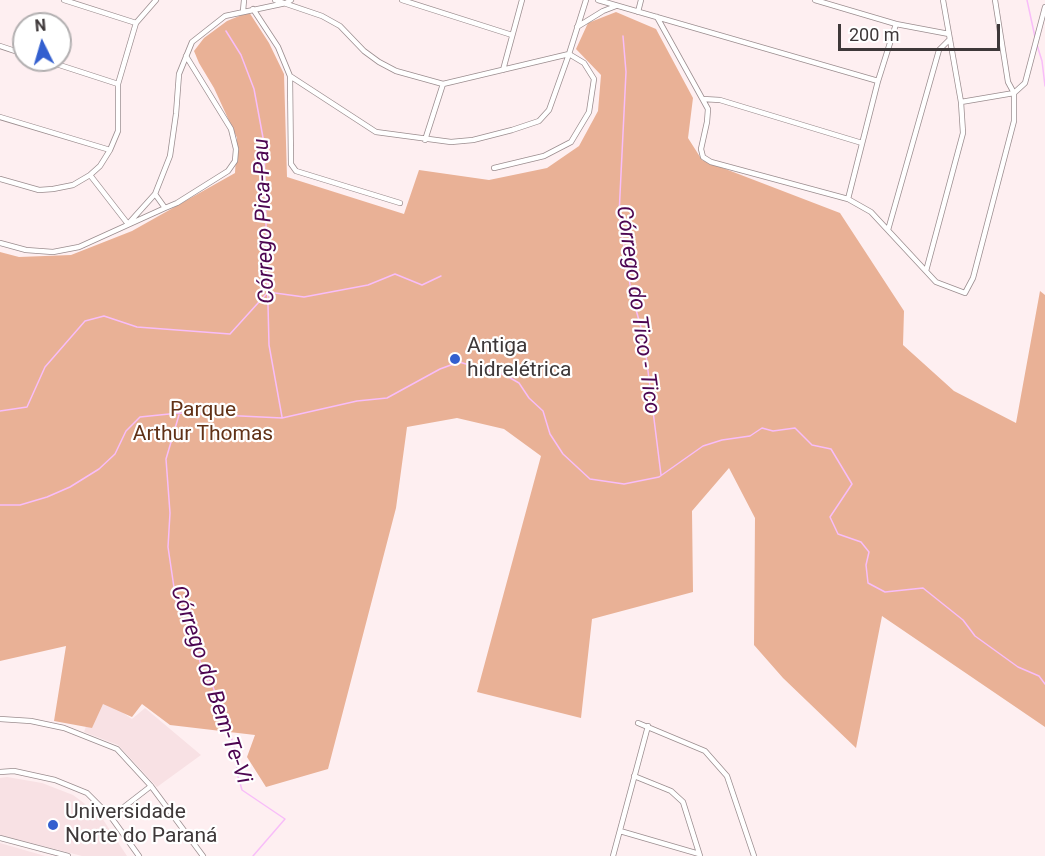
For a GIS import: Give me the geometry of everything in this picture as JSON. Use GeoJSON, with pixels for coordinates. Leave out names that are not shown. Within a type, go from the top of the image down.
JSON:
{"type":"FeatureCollection","features":[{"type":"Feature","properties":{"kind":"street"},"geometry":{"type":"LineString","coordinates":[[64,0],[136,23]]}},
{"type":"Feature","properties":{"kind":"street"},"geometry":{"type":"LineString","coordinates":[[0,179],[39,190],[53,189],[73,185],[100,166],[118,131],[118,84],[136,23],[156,0]]}},
{"type":"Feature","properties":{"kind":"street"},"geometry":{"type":"LineString","coordinates":[[243,11],[244,0]]}},
{"type":"Feature","properties":{"kind":"street"},"geometry":{"type":"LineString","coordinates":[[275,0],[289,2],[340,26],[364,51],[396,71],[443,84],[569,54],[584,63],[594,79],[590,112],[572,141],[544,156],[494,168]]}},
{"type":"Feature","properties":{"kind":"street"},"geometry":{"type":"LineString","coordinates":[[402,0],[512,35]]}},
{"type":"Feature","properties":{"kind":"street"},"geometry":{"type":"LineString","coordinates":[[503,70],[522,0]]}},
{"type":"Feature","properties":{"kind":"street"},"geometry":{"type":"LineString","coordinates":[[290,76],[376,132],[425,140],[451,142],[473,140],[539,121],[549,110],[586,0]]}},
{"type":"Feature","properties":{"kind":"street"},"geometry":{"type":"LineString","coordinates":[[598,0],[878,81]]}},
{"type":"Feature","properties":{"kind":"street"},"geometry":{"type":"LineString","coordinates":[[638,12],[641,0]]}},
{"type":"Feature","properties":{"kind":"street"},"geometry":{"type":"LineString","coordinates":[[815,0],[949,37]]}},
{"type":"Feature","properties":{"kind":"street"},"geometry":{"type":"LineString","coordinates":[[926,271],[963,133],[961,102],[943,0]]}},
{"type":"Feature","properties":{"kind":"street"},"geometry":{"type":"LineString","coordinates":[[657,17],[708,112],[701,149],[703,158],[848,199],[871,212],[936,282],[965,293],[973,279],[1014,122],[1014,93],[1008,82],[995,0]]}},
{"type":"Feature","properties":{"kind":"street"},"geometry":{"type":"LineString","coordinates":[[128,224],[155,194],[170,156],[179,74],[192,42],[225,16],[289,2]]}},
{"type":"Feature","properties":{"kind":"street"},"geometry":{"type":"LineString","coordinates":[[577,27],[616,6]]}},
{"type":"Feature","properties":{"kind":"street"},"geometry":{"type":"LineString","coordinates":[[961,102],[1014,93],[1025,83],[1045,7]]}},
{"type":"Feature","properties":{"kind":"street"},"geometry":{"type":"LineString","coordinates":[[253,9],[278,47],[290,76],[291,164],[296,171],[400,203]]}},
{"type":"Feature","properties":{"kind":"street"},"geometry":{"type":"LineString","coordinates":[[848,199],[878,81],[896,24]]}},
{"type":"Feature","properties":{"kind":"street"},"geometry":{"type":"LineString","coordinates":[[888,230],[939,50],[949,37]]}},
{"type":"Feature","properties":{"kind":"street"},"geometry":{"type":"LineString","coordinates":[[0,243],[26,250],[53,252],[79,247],[177,203],[228,171],[236,161],[236,149],[231,129],[186,56]]}},
{"type":"Feature","properties":{"kind":"street"},"geometry":{"type":"LineString","coordinates":[[72,69],[118,84]]}},
{"type":"Feature","properties":{"kind":"street"},"geometry":{"type":"LineString","coordinates":[[425,140],[443,84]]}},
{"type":"Feature","properties":{"kind":"street"},"geometry":{"type":"LineString","coordinates":[[703,99],[720,100],[862,143]]}},
{"type":"Feature","properties":{"kind":"street"},"geometry":{"type":"LineString","coordinates":[[0,117],[110,150]]}},
{"type":"Feature","properties":{"kind":"street"},"geometry":{"type":"LineString","coordinates":[[90,175],[128,224]]}},
{"type":"Feature","properties":{"kind":"street"},"geometry":{"type":"LineString","coordinates":[[155,194],[165,208]]}},
{"type":"Feature","properties":{"kind":"street"},"geometry":{"type":"LineString","coordinates":[[0,719],[64,728],[117,749],[151,786],[203,856]]}},
{"type":"Feature","properties":{"kind":"street"},"geometry":{"type":"LineString","coordinates":[[638,723],[705,751],[728,776],[754,856]]}},
{"type":"Feature","properties":{"kind":"street"},"geometry":{"type":"LineString","coordinates":[[613,856],[648,726]]}},
{"type":"Feature","properties":{"kind":"street"},"geometry":{"type":"LineString","coordinates":[[0,772],[14,771],[55,780],[87,793],[111,817],[139,856]]}},
{"type":"Feature","properties":{"kind":"street"},"geometry":{"type":"LineString","coordinates":[[634,776],[671,791],[683,802],[700,855]]}},
{"type":"Feature","properties":{"kind":"street"},"geometry":{"type":"LineString","coordinates":[[111,817],[151,786]]}},
{"type":"Feature","properties":{"kind":"street"},"geometry":{"type":"LineString","coordinates":[[620,831],[700,855]]}},
{"type":"Feature","properties":{"kind":"street"},"geometry":{"type":"LineString","coordinates":[[0,838],[68,856]]}},
{"type":"Feature","properties":{"kind":"shaded area","name":"Universidade Norte do Paraná"},"geometry":{"type":"Polygon","coordinates":[[[97,695],[132,719],[145,708],[201,755],[157,787],[118,745],[84,732],[97,695]]]}},
{"type":"Feature","properties":{"kind":"shaded area","name":"Universidade Norte do Paraná"},"geometry":{"type":"Polygon","coordinates":[[[7,777],[42,783],[73,795],[100,815],[127,856],[82,856],[0,835],[0,778],[7,777]]]}},
{"type":"Feature","properties":{"kind":"shaded area"},"geometry":{"type":"Polygon","coordinates":[[[0,843],[45,856],[0,856],[0,843]]]}},
{"type":"Feature","properties":{"kind":"green space","name":"Parque Arthur Thomas"},"geometry":{"type":"Polygon","coordinates":[[[249,12],[269,43],[284,74],[287,177],[404,214],[419,170],[489,180],[547,168],[579,146],[598,111],[601,75],[576,49],[588,23],[616,12],[656,29],[693,98],[688,138],[702,160],[840,213],[904,311],[903,345],[954,391],[1016,423],[1040,291],[1045,295],[1045,727],[882,616],[856,748],[783,678],[754,645],[755,518],[729,468],[692,511],[693,592],[592,619],[581,718],[477,692],[541,456],[504,429],[457,418],[407,427],[396,508],[328,769],[266,787],[247,757],[255,735],[170,725],[142,704],[132,717],[103,704],[92,728],[54,721],[66,646],[0,661],[0,252],[19,257],[71,255],[132,231],[235,173],[237,138],[194,51],[204,38],[227,21],[249,12]]]}},
{"type":"Feature","properties":{"kind":"waterway"},"geometry":{"type":"LineString","coordinates":[[1027,0],[1035,37]]}},
{"type":"Feature","properties":{"kind":"waterway","name":"Córrego Pica-Pau"},"geometry":{"type":"LineString","coordinates":[[226,31],[241,55],[254,89],[264,143],[269,345],[282,417]]}},
{"type":"Feature","properties":{"kind":"waterway","name":"Córrego do Tico - Tico"},"geometry":{"type":"LineString","coordinates":[[623,36],[626,72],[619,215],[631,291],[644,339],[661,475]]}},
{"type":"Feature","properties":{"kind":"waterway"},"geometry":{"type":"LineString","coordinates":[[1037,45],[1042,61],[1045,86]]}},
{"type":"Feature","properties":{"kind":"waterway"},"geometry":{"type":"LineString","coordinates":[[0,411],[27,407],[45,367],[85,321],[104,316],[137,327],[230,334],[268,292],[304,297],[368,285],[395,274],[422,285],[441,276]]}},
{"type":"Feature","properties":{"kind":"waterway"},"geometry":{"type":"LineString","coordinates":[[0,505],[20,505],[47,497],[70,487],[99,469],[115,454],[126,431],[140,417],[179,413],[282,418],[357,401],[387,398],[440,369],[459,362],[505,375],[519,383],[529,398],[543,411],[550,434],[563,454],[590,479],[624,484],[659,477],[703,446],[722,440],[750,436],[762,428],[773,431],[795,428],[812,445],[831,449],[852,484],[830,517],[838,534],[861,542],[869,552],[866,565],[868,583],[885,592],[923,588],[963,620],[975,636],[1018,667],[1039,676],[1045,684]]}},
{"type":"Feature","properties":{"kind":"waterway","name":"Córrego do Bem-Te-Vi"},"geometry":{"type":"LineString","coordinates":[[179,415],[166,459],[170,513],[168,547],[176,601],[194,639],[203,673],[213,687],[226,720],[236,753],[237,773],[242,790],[285,819],[253,856]]}},
{"type":"Feature","properties":{"kind":"place","name":"Antiga hidrelétrica"},"geometry":{"type":"Point","coordinates":[455,359]}},
{"type":"Feature","properties":{"kind":"place","name":"Universidade Norte do Paraná"},"geometry":{"type":"Point","coordinates":[53,825]}}]}
